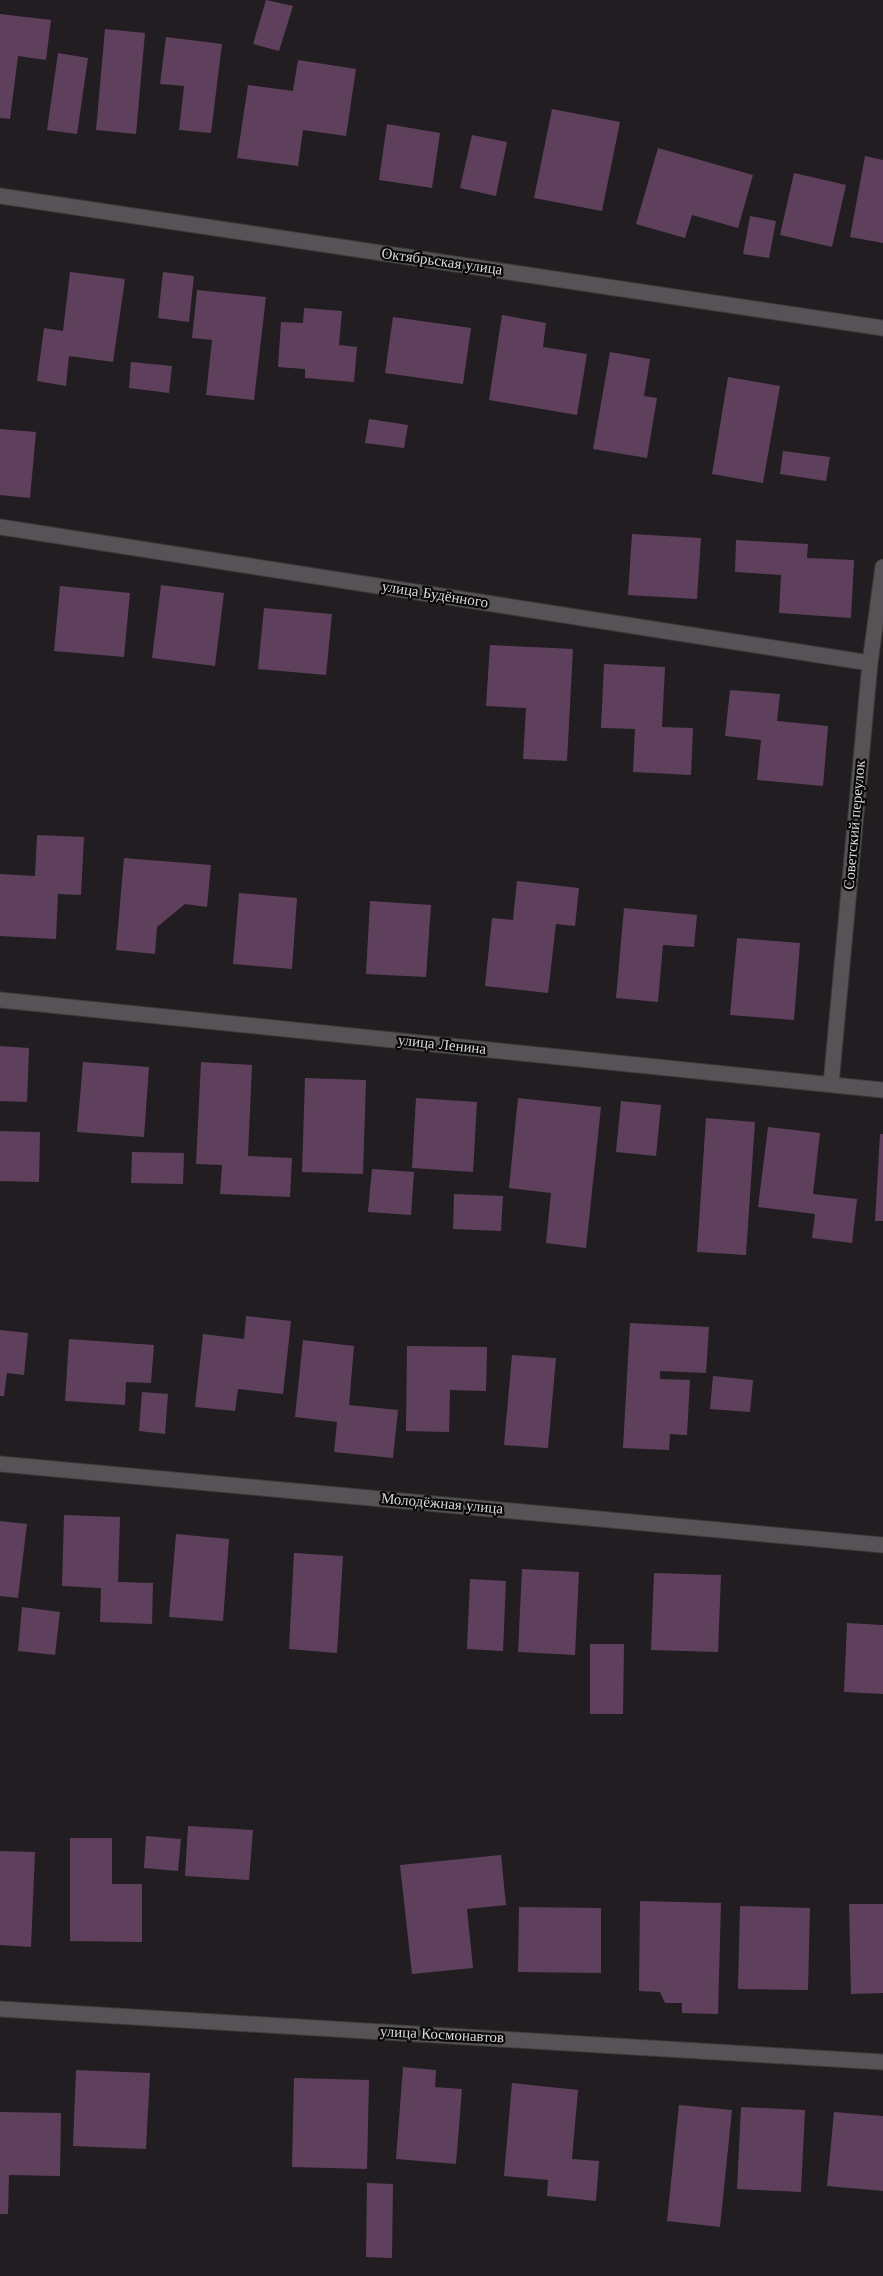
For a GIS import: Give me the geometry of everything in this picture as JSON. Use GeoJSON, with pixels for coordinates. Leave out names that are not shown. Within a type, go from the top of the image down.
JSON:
{"type":"FeatureCollection","features":[{"type":"Feature","properties":{"kind":"street","name":"Октябрьская улица"},"geometry":{"type":"LineString","coordinates":[[0,196],[883,328]]}},
{"type":"Feature","properties":{"kind":"street","name":"улица Будённого"},"geometry":{"type":"LineString","coordinates":[[0,527],[870,663]]}},
{"type":"Feature","properties":{"kind":"street","name":"Советский переулок"},"geometry":{"type":"LineString","coordinates":[[831,1084],[870,663],[883,567]]}},
{"type":"Feature","properties":{"kind":"street","name":"улица Ленина"},"geometry":{"type":"LineString","coordinates":[[0,1000],[883,1090]]}},
{"type":"Feature","properties":{"kind":"street","name":"Молодёжная улица"},"geometry":{"type":"LineString","coordinates":[[0,1464],[883,1545]]}},
{"type":"Feature","properties":{"kind":"street","name":"улица Космонавтов"},"geometry":{"type":"LineString","coordinates":[[0,2008],[883,2062]]}},
{"type":"Feature","properties":{"kind":"building"},"geometry":{"type":"Polygon","coordinates":[[[266,0],[293,6],[279,51],[253,44],[266,0]]]}},
{"type":"Feature","properties":{"kind":"building"},"geometry":{"type":"Polygon","coordinates":[[[0,14],[51,20],[46,60],[18,56],[10,119],[0,118],[0,14]]]}},
{"type":"Feature","properties":{"kind":"building"},"geometry":{"type":"Polygon","coordinates":[[[105,29],[145,33],[136,134],[96,130],[105,29]]]}},
{"type":"Feature","properties":{"kind":"building"},"geometry":{"type":"Polygon","coordinates":[[[166,37],[222,44],[211,133],[179,130],[184,86],[160,84],[166,37]]]}},
{"type":"Feature","properties":{"kind":"building"},"geometry":{"type":"Polygon","coordinates":[[[58,53],[88,58],[77,134],[47,130],[58,53]]]}},
{"type":"Feature","properties":{"kind":"building"},"geometry":{"type":"Polygon","coordinates":[[[298,60],[356,69],[346,136],[303,130],[298,166],[237,158],[248,85],[293,91],[298,60]]]}},
{"type":"Feature","properties":{"kind":"building"},"geometry":{"type":"Polygon","coordinates":[[[552,109],[620,122],[602,211],[534,198],[552,109]]]}},
{"type":"Feature","properties":{"kind":"building"},"geometry":{"type":"Polygon","coordinates":[[[387,124],[440,133],[432,188],[379,180],[387,124]]]}},
{"type":"Feature","properties":{"kind":"building"},"geometry":{"type":"Polygon","coordinates":[[[472,135],[507,142],[496,196],[460,188],[472,135]]]}},
{"type":"Feature","properties":{"kind":"building"},"geometry":{"type":"Polygon","coordinates":[[[658,148],[753,175],[738,228],[692,215],[685,238],[636,224],[658,148]]]}},
{"type":"Feature","properties":{"kind":"building"},"geometry":{"type":"Polygon","coordinates":[[[865,156],[883,160],[883,243],[850,237],[865,156]]]}},
{"type":"Feature","properties":{"kind":"building"},"geometry":{"type":"Polygon","coordinates":[[[794,173],[846,185],[832,247],[780,235],[794,173]]]}},
{"type":"Feature","properties":{"kind":"building"},"geometry":{"type":"Polygon","coordinates":[[[750,216],[776,221],[769,258],[743,254],[750,216]]]}},
{"type":"Feature","properties":{"kind":"building"},"geometry":{"type":"Polygon","coordinates":[[[70,272],[125,279],[113,362],[69,356],[66,386],[37,381],[44,328],[63,331],[70,272]]]}},
{"type":"Feature","properties":{"kind":"building"},"geometry":{"type":"Polygon","coordinates":[[[163,272],[194,276],[189,322],[158,318],[163,272]]]}},
{"type":"Feature","properties":{"kind":"building"},"geometry":{"type":"Polygon","coordinates":[[[197,290],[266,297],[254,400],[206,395],[212,340],[192,338],[197,290]]]}},
{"type":"Feature","properties":{"kind":"building"},"geometry":{"type":"Polygon","coordinates":[[[304,308],[342,311],[339,345],[357,347],[354,382],[305,378],[305,369],[278,367],[281,322],[303,323],[304,308]]]}},
{"type":"Feature","properties":{"kind":"building"},"geometry":{"type":"Polygon","coordinates":[[[502,315],[546,323],[543,347],[587,354],[577,415],[489,400],[502,315]]]}},
{"type":"Feature","properties":{"kind":"building"},"geometry":{"type":"Polygon","coordinates":[[[393,317],[471,328],[463,384],[385,373],[393,317]]]}},
{"type":"Feature","properties":{"kind":"building"},"geometry":{"type":"Polygon","coordinates":[[[610,352],[650,359],[644,396],[657,398],[647,458],[593,449],[610,352]]]}},
{"type":"Feature","properties":{"kind":"building"},"geometry":{"type":"Polygon","coordinates":[[[131,362],[172,366],[169,393],[129,388],[131,362]]]}},
{"type":"Feature","properties":{"kind":"building"},"geometry":{"type":"Polygon","coordinates":[[[728,377],[780,386],[763,483],[712,474],[728,377]]]}},
{"type":"Feature","properties":{"kind":"building"},"geometry":{"type":"Polygon","coordinates":[[[369,419],[408,425],[404,448],[365,443],[369,419]]]}},
{"type":"Feature","properties":{"kind":"building"},"geometry":{"type":"Polygon","coordinates":[[[0,429],[36,432],[30,498],[0,495],[0,429]]]}},
{"type":"Feature","properties":{"kind":"building"},"geometry":{"type":"Polygon","coordinates":[[[783,451],[830,457],[826,481],[780,474],[783,451]]]}},
{"type":"Feature","properties":{"kind":"building"},"geometry":{"type":"Polygon","coordinates":[[[632,534],[701,538],[697,599],[628,595],[632,534]]]}},
{"type":"Feature","properties":{"kind":"building"},"geometry":{"type":"Polygon","coordinates":[[[736,540],[808,544],[807,558],[854,560],[851,618],[779,613],[781,575],[735,572],[736,540]]]}},
{"type":"Feature","properties":{"kind":"building"},"geometry":{"type":"Polygon","coordinates":[[[161,585],[224,593],[215,666],[152,658],[161,585]]]}},
{"type":"Feature","properties":{"kind":"building"},"geometry":{"type":"Polygon","coordinates":[[[60,586],[130,593],[124,657],[54,651],[60,586]]]}},
{"type":"Feature","properties":{"kind":"building"},"geometry":{"type":"Polygon","coordinates":[[[264,608],[332,614],[326,675],[258,669],[264,608]]]}},
{"type":"Feature","properties":{"kind":"building"},"geometry":{"type":"Polygon","coordinates":[[[490,645],[573,649],[567,761],[523,759],[526,708],[486,706],[490,645]]]}},
{"type":"Feature","properties":{"kind":"building"},"geometry":{"type":"Polygon","coordinates":[[[604,664],[665,667],[662,727],[693,728],[691,775],[633,772],[635,729],[601,728],[604,664]]]}},
{"type":"Feature","properties":{"kind":"building"},"geometry":{"type":"Polygon","coordinates":[[[730,690],[780,694],[777,721],[828,726],[823,786],[757,780],[761,740],[725,736],[730,690]]]}},
{"type":"Feature","properties":{"kind":"building"},"geometry":{"type":"Polygon","coordinates":[[[37,835],[84,837],[81,895],[58,894],[56,939],[0,936],[0,874],[35,876],[37,835]]]}},
{"type":"Feature","properties":{"kind":"building"},"geometry":{"type":"Polygon","coordinates":[[[124,858],[211,865],[207,907],[185,904],[157,927],[155,954],[116,950],[124,858]]]}},
{"type":"Feature","properties":{"kind":"building"},"geometry":{"type":"Polygon","coordinates":[[[517,881],[579,888],[575,926],[556,924],[548,993],[485,986],[492,918],[513,920],[517,881]]]}},
{"type":"Feature","properties":{"kind":"building"},"geometry":{"type":"Polygon","coordinates":[[[239,893],[297,898],[292,969],[233,964],[239,893]]]}},
{"type":"Feature","properties":{"kind":"building"},"geometry":{"type":"Polygon","coordinates":[[[370,901],[431,905],[426,977],[366,974],[370,901]]]}},
{"type":"Feature","properties":{"kind":"building"},"geometry":{"type":"Polygon","coordinates":[[[624,908],[697,915],[694,947],[663,945],[658,1002],[616,998],[624,908]]]}},
{"type":"Feature","properties":{"kind":"building"},"geometry":{"type":"Polygon","coordinates":[[[737,938],[800,943],[794,1020],[730,1015],[737,938]]]}},
{"type":"Feature","properties":{"kind":"building"},"geometry":{"type":"Polygon","coordinates":[[[0,1046],[29,1048],[27,1102],[0,1101],[0,1046]]]}},
{"type":"Feature","properties":{"kind":"building"},"geometry":{"type":"Polygon","coordinates":[[[83,1062],[149,1067],[144,1137],[77,1132],[83,1062]]]}},
{"type":"Feature","properties":{"kind":"building"},"geometry":{"type":"Polygon","coordinates":[[[201,1062],[252,1065],[248,1156],[292,1158],[290,1197],[220,1194],[222,1165],[196,1164],[201,1062]]]}},
{"type":"Feature","properties":{"kind":"building"},"geometry":{"type":"Polygon","coordinates":[[[305,1078],[366,1080],[363,1174],[302,1172],[305,1078]]]}},
{"type":"Feature","properties":{"kind":"building"},"geometry":{"type":"Polygon","coordinates":[[[416,1098],[477,1102],[473,1172],[412,1168],[416,1098]]]}},
{"type":"Feature","properties":{"kind":"building"},"geometry":{"type":"Polygon","coordinates":[[[518,1098],[601,1107],[586,1248],[546,1243],[551,1193],[509,1188],[518,1098]]]}},
{"type":"Feature","properties":{"kind":"building"},"geometry":{"type":"Polygon","coordinates":[[[621,1101],[661,1105],[656,1156],[616,1152],[621,1101]]]}},
{"type":"Feature","properties":{"kind":"building"},"geometry":{"type":"Polygon","coordinates":[[[706,1118],[755,1122],[746,1255],[697,1252],[706,1118]]]}},
{"type":"Feature","properties":{"kind":"building"},"geometry":{"type":"Polygon","coordinates":[[[768,1127],[820,1133],[813,1194],[857,1199],[852,1243],[812,1238],[815,1214],[758,1207],[768,1127]]]}},
{"type":"Feature","properties":{"kind":"building"},"geometry":{"type":"Polygon","coordinates":[[[0,1131],[40,1132],[39,1182],[0,1181],[0,1131]]]}},
{"type":"Feature","properties":{"kind":"building"},"geometry":{"type":"Polygon","coordinates":[[[880,1134],[883,1134],[883,1221],[875,1221],[880,1134]]]}},
{"type":"Feature","properties":{"kind":"building"},"geometry":{"type":"Polygon","coordinates":[[[132,1152],[184,1153],[183,1184],[131,1183],[132,1152]]]}},
{"type":"Feature","properties":{"kind":"building"},"geometry":{"type":"Polygon","coordinates":[[[372,1169],[414,1172],[411,1215],[368,1212],[372,1169]]]}},
{"type":"Feature","properties":{"kind":"building"},"geometry":{"type":"Polygon","coordinates":[[[454,1194],[503,1196],[501,1231],[453,1229],[454,1194]]]}},
{"type":"Feature","properties":{"kind":"building"},"geometry":{"type":"Polygon","coordinates":[[[246,1316],[291,1321],[283,1394],[238,1389],[235,1411],[195,1407],[203,1334],[244,1339],[246,1316]]]}},
{"type":"Feature","properties":{"kind":"building"},"geometry":{"type":"Polygon","coordinates":[[[630,1323],[709,1327],[706,1373],[660,1371],[660,1379],[690,1380],[687,1435],[670,1434],[669,1450],[623,1448],[630,1323]]]}},
{"type":"Feature","properties":{"kind":"building"},"geometry":{"type":"Polygon","coordinates":[[[0,1330],[28,1333],[24,1375],[7,1373],[4,1396],[0,1396],[0,1330]]]}},
{"type":"Feature","properties":{"kind":"building"},"geometry":{"type":"Polygon","coordinates":[[[69,1339],[154,1345],[151,1383],[126,1382],[125,1405],[65,1401],[69,1339]]]}},
{"type":"Feature","properties":{"kind":"building"},"geometry":{"type":"Polygon","coordinates":[[[303,1340],[354,1346],[349,1405],[398,1410],[393,1458],[334,1452],[337,1422],[295,1417],[303,1340]]]}},
{"type":"Feature","properties":{"kind":"building"},"geometry":{"type":"Polygon","coordinates":[[[407,1346],[487,1347],[486,1391],[450,1390],[449,1432],[406,1431],[407,1346]]]}},
{"type":"Feature","properties":{"kind":"building"},"geometry":{"type":"Polygon","coordinates":[[[512,1355],[556,1358],[548,1448],[504,1445],[512,1355]]]}},
{"type":"Feature","properties":{"kind":"building"},"geometry":{"type":"Polygon","coordinates":[[[713,1376],[753,1380],[750,1412],[710,1409],[713,1376]]]}},
{"type":"Feature","properties":{"kind":"building"},"geometry":{"type":"Polygon","coordinates":[[[142,1392],[168,1394],[165,1434],[139,1431],[142,1392]]]}},
{"type":"Feature","properties":{"kind":"building"},"geometry":{"type":"Polygon","coordinates":[[[64,1515],[120,1517],[118,1582],[153,1583],[152,1624],[100,1622],[101,1588],[62,1586],[64,1515]]]}},
{"type":"Feature","properties":{"kind":"building"},"geometry":{"type":"Polygon","coordinates":[[[0,1521],[27,1524],[18,1598],[0,1596],[0,1521]]]}},
{"type":"Feature","properties":{"kind":"building"},"geometry":{"type":"Polygon","coordinates":[[[176,1534],[229,1539],[223,1621],[169,1617],[176,1534]]]}},
{"type":"Feature","properties":{"kind":"building"},"geometry":{"type":"Polygon","coordinates":[[[294,1553],[343,1556],[337,1653],[289,1649],[294,1553]]]}},
{"type":"Feature","properties":{"kind":"building"},"geometry":{"type":"Polygon","coordinates":[[[522,1569],[579,1572],[575,1655],[518,1652],[522,1569]]]}},
{"type":"Feature","properties":{"kind":"building"},"geometry":{"type":"Polygon","coordinates":[[[654,1573],[721,1575],[718,1652],[651,1650],[654,1573]]]}},
{"type":"Feature","properties":{"kind":"building"},"geometry":{"type":"Polygon","coordinates":[[[470,1579],[506,1581],[503,1651],[467,1649],[470,1579]]]}},
{"type":"Feature","properties":{"kind":"building"},"geometry":{"type":"Polygon","coordinates":[[[22,1607],[60,1612],[55,1655],[18,1651],[22,1607]]]}},
{"type":"Feature","properties":{"kind":"building"},"geometry":{"type":"Polygon","coordinates":[[[847,1623],[883,1625],[883,1694],[844,1692],[847,1623]]]}},
{"type":"Feature","properties":{"kind":"building"},"geometry":{"type":"Polygon","coordinates":[[[590,1644],[624,1644],[623,1714],[590,1714],[590,1644]]]}},
{"type":"Feature","properties":{"kind":"building"},"geometry":{"type":"Polygon","coordinates":[[[188,1826],[253,1830],[249,1880],[185,1876],[188,1826]]]}},
{"type":"Feature","properties":{"kind":"building"},"geometry":{"type":"Polygon","coordinates":[[[146,1836],[181,1839],[178,1871],[144,1868],[146,1836]]]}},
{"type":"Feature","properties":{"kind":"building"},"geometry":{"type":"Polygon","coordinates":[[[70,1838],[112,1838],[112,1884],[142,1884],[142,1942],[70,1941],[70,1838]]]}},
{"type":"Feature","properties":{"kind":"building"},"geometry":{"type":"Polygon","coordinates":[[[0,1851],[35,1852],[31,1947],[0,1945],[0,1851]]]}},
{"type":"Feature","properties":{"kind":"building"},"geometry":{"type":"Polygon","coordinates":[[[501,1855],[506,1905],[467,1909],[473,1968],[412,1974],[400,1865],[501,1855]]]}},
{"type":"Feature","properties":{"kind":"building"},"geometry":{"type":"Polygon","coordinates":[[[640,1901],[721,1903],[718,2014],[682,2013],[682,2003],[665,2003],[660,1992],[639,1991],[640,1901]]]}},
{"type":"Feature","properties":{"kind":"building"},"geometry":{"type":"Polygon","coordinates":[[[849,1904],[883,1904],[883,1993],[851,1994],[849,1904]]]}},
{"type":"Feature","properties":{"kind":"building"},"geometry":{"type":"Polygon","coordinates":[[[740,1906],[810,1908],[808,1990],[738,1989],[740,1906]]]}},
{"type":"Feature","properties":{"kind":"building"},"geometry":{"type":"Polygon","coordinates":[[[519,1907],[601,1908],[601,1973],[518,1972],[519,1907]]]}},
{"type":"Feature","properties":{"kind":"building"},"geometry":{"type":"Polygon","coordinates":[[[403,2067],[436,2070],[435,2087],[462,2089],[456,2164],[396,2159],[403,2067]]]}},
{"type":"Feature","properties":{"kind":"building"},"geometry":{"type":"Polygon","coordinates":[[[76,2070],[150,2073],[146,2149],[73,2146],[76,2070]]]}},
{"type":"Feature","properties":{"kind":"building"},"geometry":{"type":"Polygon","coordinates":[[[294,2078],[369,2080],[367,2169],[292,2167],[294,2078]]]}},
{"type":"Feature","properties":{"kind":"building"},"geometry":{"type":"Polygon","coordinates":[[[512,2083],[578,2090],[572,2159],[599,2161],[596,2201],[547,2196],[548,2180],[504,2176],[512,2083]]]}},
{"type":"Feature","properties":{"kind":"building"},"geometry":{"type":"Polygon","coordinates":[[[679,2105],[732,2110],[720,2227],[667,2221],[679,2105]]]}},
{"type":"Feature","properties":{"kind":"building"},"geometry":{"type":"Polygon","coordinates":[[[741,2107],[805,2110],[801,2192],[737,2189],[741,2107]]]}},
{"type":"Feature","properties":{"kind":"building"},"geometry":{"type":"Polygon","coordinates":[[[0,2112],[61,2113],[60,2176],[9,2175],[8,2214],[0,2214],[0,2112]]]}},
{"type":"Feature","properties":{"kind":"building"},"geometry":{"type":"Polygon","coordinates":[[[834,2112],[883,2116],[883,2191],[827,2186],[834,2112]]]}},
{"type":"Feature","properties":{"kind":"building"},"geometry":{"type":"Polygon","coordinates":[[[367,2183],[393,2184],[392,2258],[366,2257],[367,2183]]]}}]}
